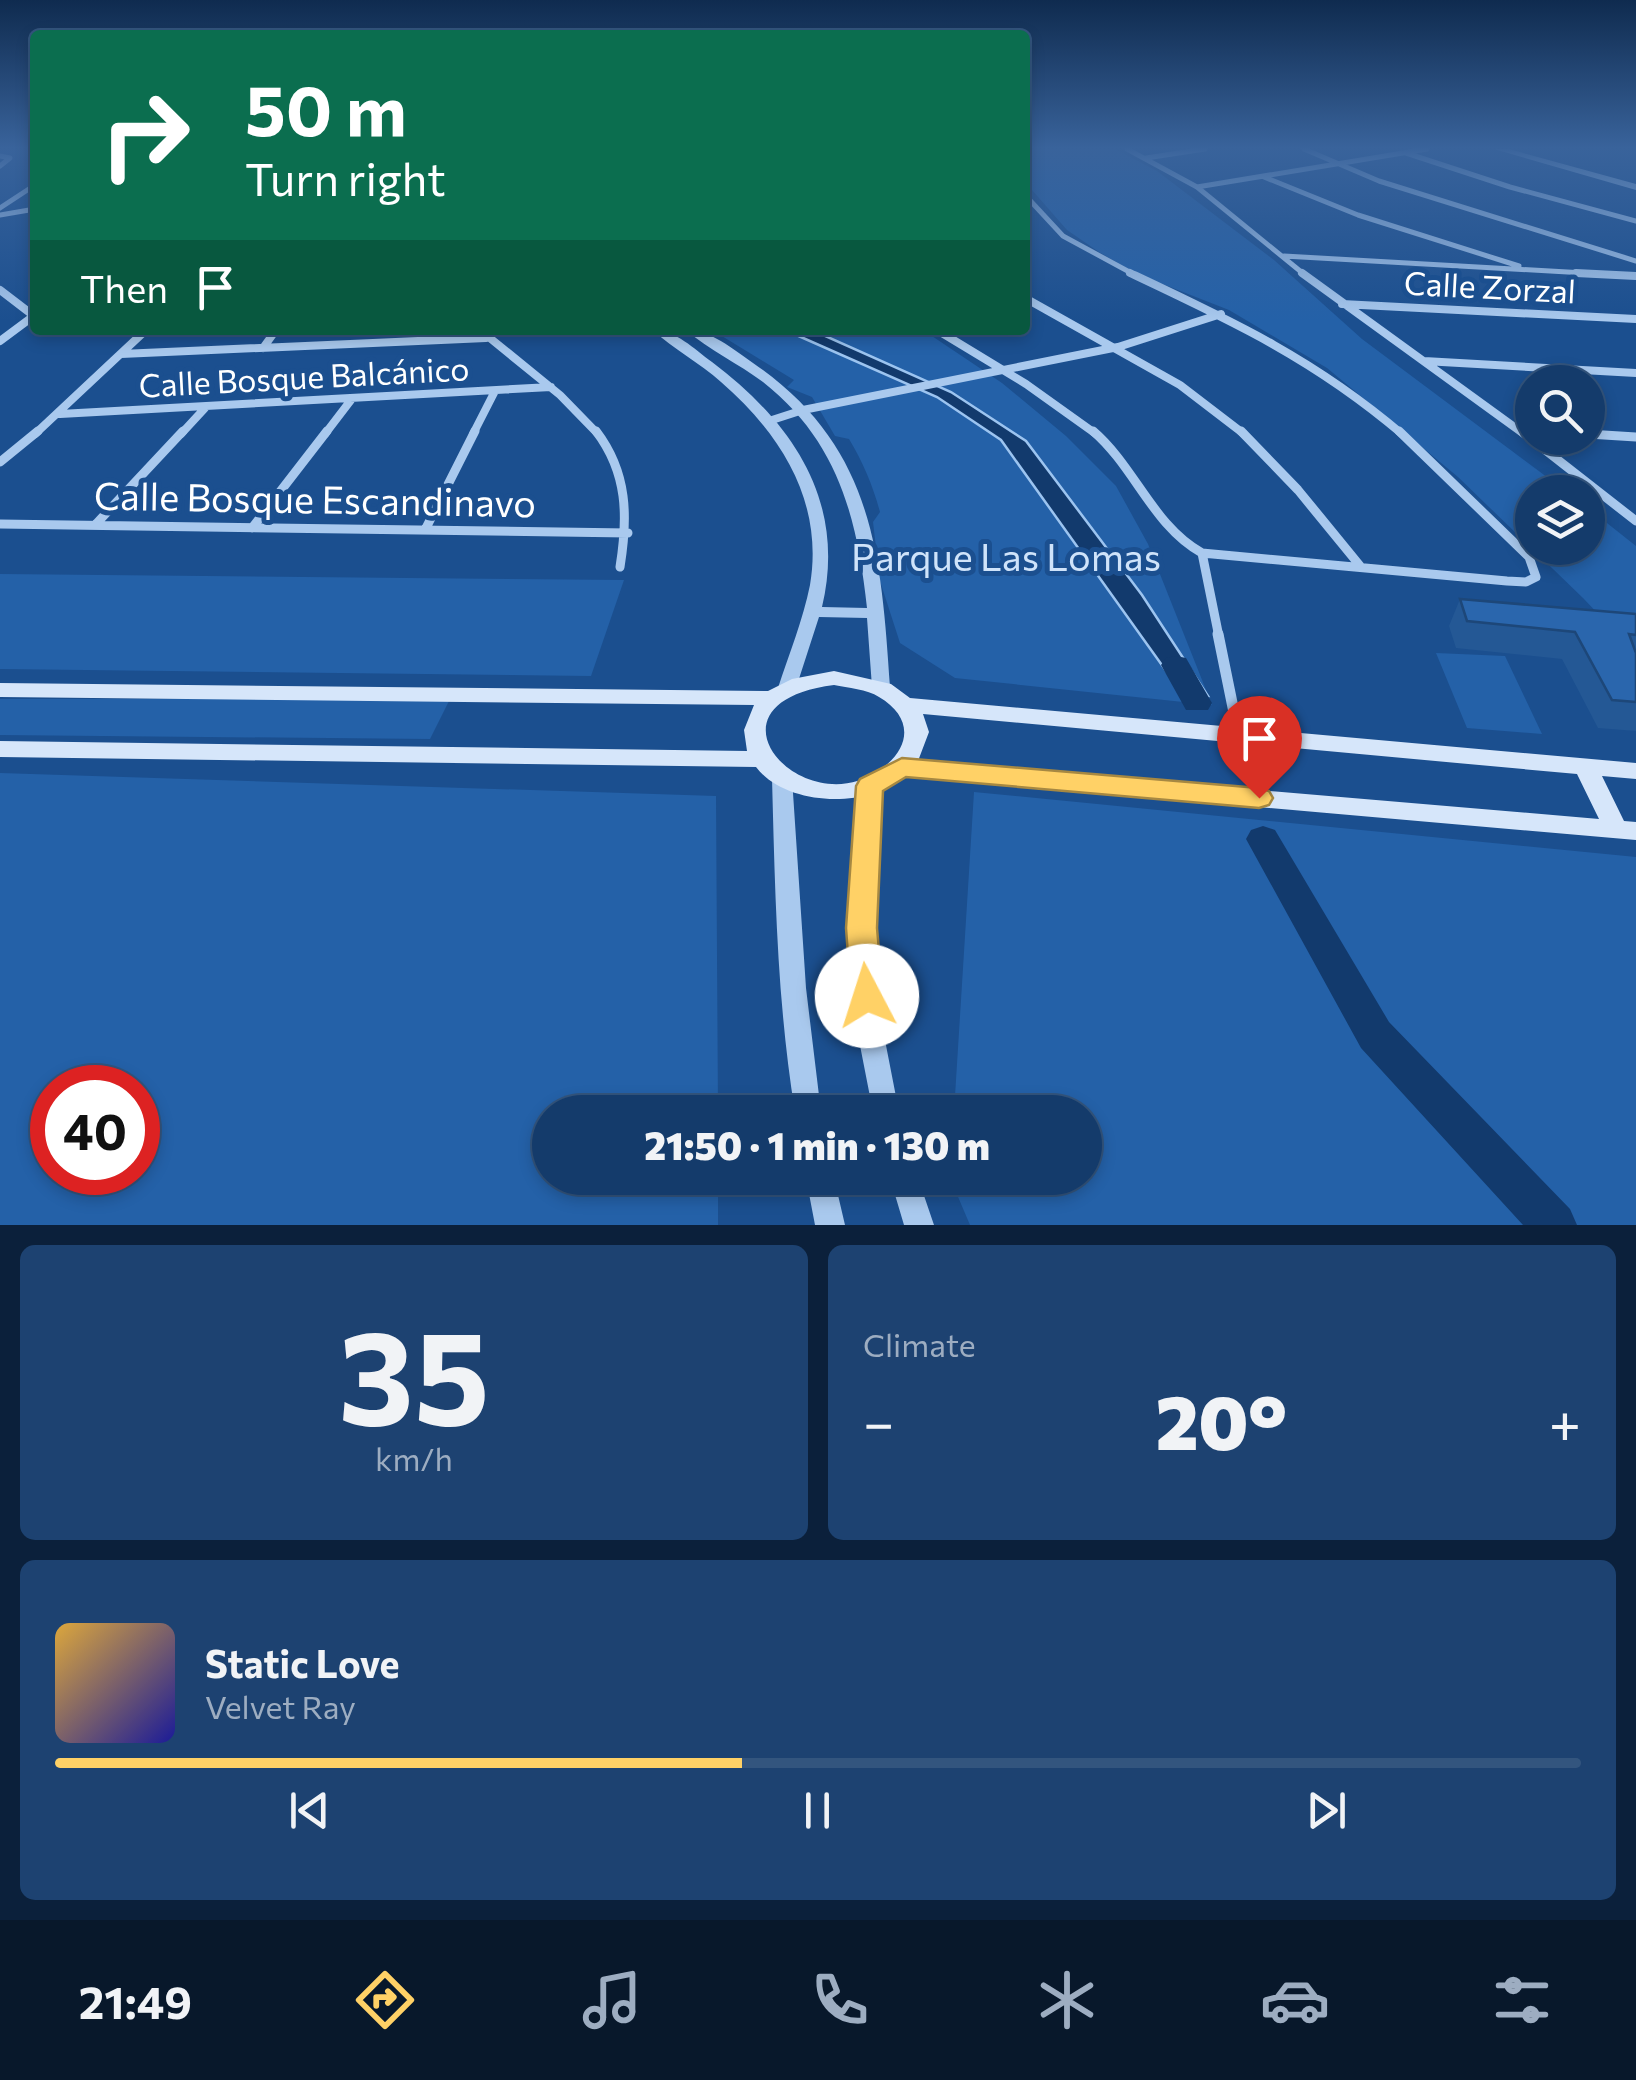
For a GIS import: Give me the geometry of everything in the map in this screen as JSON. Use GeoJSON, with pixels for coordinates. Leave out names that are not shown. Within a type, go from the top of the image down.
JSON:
{"type":"FeatureCollection","features":[{"type":"Feature","properties":{"kind":"main road"},"geometry":{"type":"LineString","coordinates":[[0,690],[780,693],[834,678],[881,687],[908,704],[1636,771]]}},
{"type":"Feature","properties":{"kind":"main road"},"geometry":{"type":"LineString","coordinates":[[780,693],[754,724],[753,740],[760,759],[782,778],[809,788],[840,791],[870,786],[902,768],[918,744],[918,727],[908,704]]}},
{"type":"Feature","properties":{"kind":"main road"},"geometry":{"type":"LineString","coordinates":[[0,749],[760,759]]}},
{"type":"Feature","properties":{"kind":"main road"},"geometry":{"type":"LineString","coordinates":[[1585,766],[1626,830]]}},
{"type":"Feature","properties":{"kind":"main road"},"geometry":{"type":"LineString","coordinates":[[902,768],[1626,830]]}},
{"type":"Feature","properties":{"kind":"street"},"geometry":{"type":"LineString","coordinates":[[1222,206],[1341,304],[1515,426]]}},
{"type":"Feature","properties":{"kind":"street"},"geometry":{"type":"LineString","coordinates":[[1336,206],[1539,272]]}},
{"type":"Feature","properties":{"kind":"street"},"geometry":{"type":"LineString","coordinates":[[1455,206],[1636,261]]}},
{"type":"Feature","properties":{"kind":"street"},"geometry":{"type":"LineString","coordinates":[[1581,206],[1636,221]]}},
{"type":"Feature","properties":{"kind":"street"},"geometry":{"type":"LineString","coordinates":[[946,335],[1111,447],[1138,477],[1176,539],[1202,553],[1526,582],[1536,577],[1528,556],[1418,448],[1318,368],[1221,314],[1082,249],[1038,208],[1030,209]]}},
{"type":"Feature","properties":{"kind":"street"},"geometry":{"type":"LineString","coordinates":[[0,212],[30,209]]}},
{"type":"Feature","properties":{"kind":"street"},"geometry":{"type":"LineString","coordinates":[[1284,256],[1636,276]]}},
{"type":"Feature","properties":{"kind":"street"},"geometry":{"type":"LineString","coordinates":[[0,290],[30,313]]}},
{"type":"Feature","properties":{"kind":"street"},"geometry":{"type":"LineString","coordinates":[[1030,301],[1118,346],[1224,417],[1287,476],[1362,568]]}},
{"type":"Feature","properties":{"kind":"street","name":"Calle Zorzal"},"geometry":{"type":"LineString","coordinates":[[1341,304],[1636,319]]}},
{"type":"Feature","properties":{"kind":"street"},"geometry":{"type":"LineString","coordinates":[[772,420],[802,410],[1118,346],[1221,314]]}},
{"type":"Feature","properties":{"kind":"street"},"geometry":{"type":"LineString","coordinates":[[0,341],[30,319]]}},
{"type":"Feature","properties":{"kind":"street"},"geometry":{"type":"LineString","coordinates":[[0,462],[60,414],[141,335]]}},
{"type":"Feature","properties":{"kind":"street"},"geometry":{"type":"LineString","coordinates":[[263,348],[272,335]]}},
{"type":"Feature","properties":{"kind":"street"},"geometry":{"type":"LineString","coordinates":[[121,354],[467,335]]}},
{"type":"Feature","properties":{"kind":"street"},"geometry":{"type":"LineString","coordinates":[[484,335],[578,411],[610,448],[628,497],[628,533],[620,567]]}},
{"type":"Feature","properties":{"kind":"street"},"geometry":{"type":"LineString","coordinates":[[666,335],[729,381],[772,420],[809,483],[821,549],[811,612],[780,693]]}},
{"type":"Feature","properties":{"kind":"street"},"geometry":{"type":"LineString","coordinates":[[699,335],[802,410],[829,443],[858,504],[876,612],[881,687]]}},
{"type":"Feature","properties":{"kind":"street"},"geometry":{"type":"LineString","coordinates":[[1423,361],[1636,374]]}},
{"type":"Feature","properties":{"kind":"street","name":"Calle Bosque Balcánico"},"geometry":{"type":"LineString","coordinates":[[60,414],[551,387]]}},
{"type":"Feature","properties":{"kind":"street"},"geometry":{"type":"LineString","coordinates":[[424,530],[496,391]]}},
{"type":"Feature","properties":{"kind":"street"},"geometry":{"type":"LineString","coordinates":[[252,528],[351,400]]}},
{"type":"Feature","properties":{"kind":"street"},"geometry":{"type":"LineString","coordinates":[[96,524],[205,408]]}},
{"type":"Feature","properties":{"kind":"street"},"geometry":{"type":"LineString","coordinates":[[1605,435],[1636,437]]}},
{"type":"Feature","properties":{"kind":"street"},"geometry":{"type":"LineString","coordinates":[[1553,455],[1633,516]]}},
{"type":"Feature","properties":{"kind":"street","name":"Calle Bosque Escandinavo"},"geometry":{"type":"LineString","coordinates":[[0,524],[628,533]]}},
{"type":"Feature","properties":{"kind":"street"},"geometry":{"type":"LineString","coordinates":[[1202,553],[1238,732]]}},
{"type":"Feature","properties":{"kind":"street"},"geometry":{"type":"LineString","coordinates":[[811,612],[876,612]]}},
{"type":"Feature","properties":{"kind":"street"},"geometry":{"type":"LineString","coordinates":[[782,778],[788,930],[805,1095]]}},
{"type":"Feature","properties":{"kind":"street"},"geometry":{"type":"LineString","coordinates":[[870,786],[861,928],[870,1030],[883,1095]]}},
{"type":"Feature","properties":{"kind":"street"},"geometry":{"type":"LineString","coordinates":[[824,1195],[830,1225]]}},
{"type":"Feature","properties":{"kind":"street"},"geometry":{"type":"LineString","coordinates":[[909,1195],[919,1225]]}},
{"type":"Feature","properties":{"kind":"green space"},"geometry":{"type":"Polygon","coordinates":[[[1046,206],[1203,206],[1274,260],[1362,339],[1544,475],[1515,475],[1515,532],[1458,477],[1327,368],[1229,310],[1137,274],[1067,230],[1046,206]]]}},
{"type":"Feature","properties":{"kind":"green space","name":"Parque Las Lomas"},"geometry":{"type":"Polygon","coordinates":[[[720,335],[930,335],[1002,383],[1066,436],[1116,486],[1148,544],[1212,705],[955,678],[900,643],[880,581],[873,522],[880,512],[867,474],[849,439],[835,436],[812,397],[787,387],[794,380],[720,335]]]}},
{"type":"Feature","properties":{"kind":"green space"},"geometry":{"type":"Polygon","coordinates":[[[1605,521],[1636,546],[1636,641],[1624,641],[1549,565],[1605,565],[1605,521]]]}},
{"type":"Feature","properties":{"kind":"green space"},"geometry":{"type":"Polygon","coordinates":[[[0,574],[624,580],[591,676],[0,669],[0,574]]]}},
{"type":"Feature","properties":{"kind":"green space"},"geometry":{"type":"Polygon","coordinates":[[[1436,653],[1505,656],[1542,734],[1467,728],[1436,653]]]}},
{"type":"Feature","properties":{"kind":"green space"},"geometry":{"type":"Polygon","coordinates":[[[0,699],[450,699],[430,739],[0,735],[0,699]]]}},
{"type":"Feature","properties":{"kind":"green space"},"geometry":{"type":"Polygon","coordinates":[[[0,773],[716,796],[718,1095],[532,1095],[532,1195],[718,1195],[718,1225],[0,1225],[0,773]]]}},
{"type":"Feature","properties":{"kind":"green space"},"geometry":{"type":"Polygon","coordinates":[[[974,792],[1636,857],[1636,1225],[970,1225],[957,1195],[1102,1195],[1102,1095],[955,1095],[974,792]]]}},
{"type":"Feature","properties":{"kind":"shaded area"},"geometry":{"type":"Polygon","coordinates":[[[796,335],[823,335],[951,392],[1026,441],[1142,595],[1208,696],[1184,696],[1001,440],[937,397],[796,335]]]}},
{"type":"Feature","properties":{"kind":"building"},"geometry":{"type":"Polygon","coordinates":[[[1460,599],[1636,614],[1636,635],[1629,634],[1636,653],[1636,702],[1612,700],[1575,632],[1467,621],[1460,599]]]}},
{"type":"Feature","properties":{"kind":"waterway"},"geometry":{"type":"LineString","coordinates":[[1176,665],[1197,703]]}},
{"type":"Feature","properties":{"kind":"waterway"},"geometry":{"type":"LineString","coordinates":[[1263,839],[1375,1035],[1554,1225]]}},
{"type":"Feature","properties":{"kind":"route"},"geometry":{"type":"LineString","coordinates":[[867,996],[861,928],[870,786],[902,768],[1259,798]]}}]}
